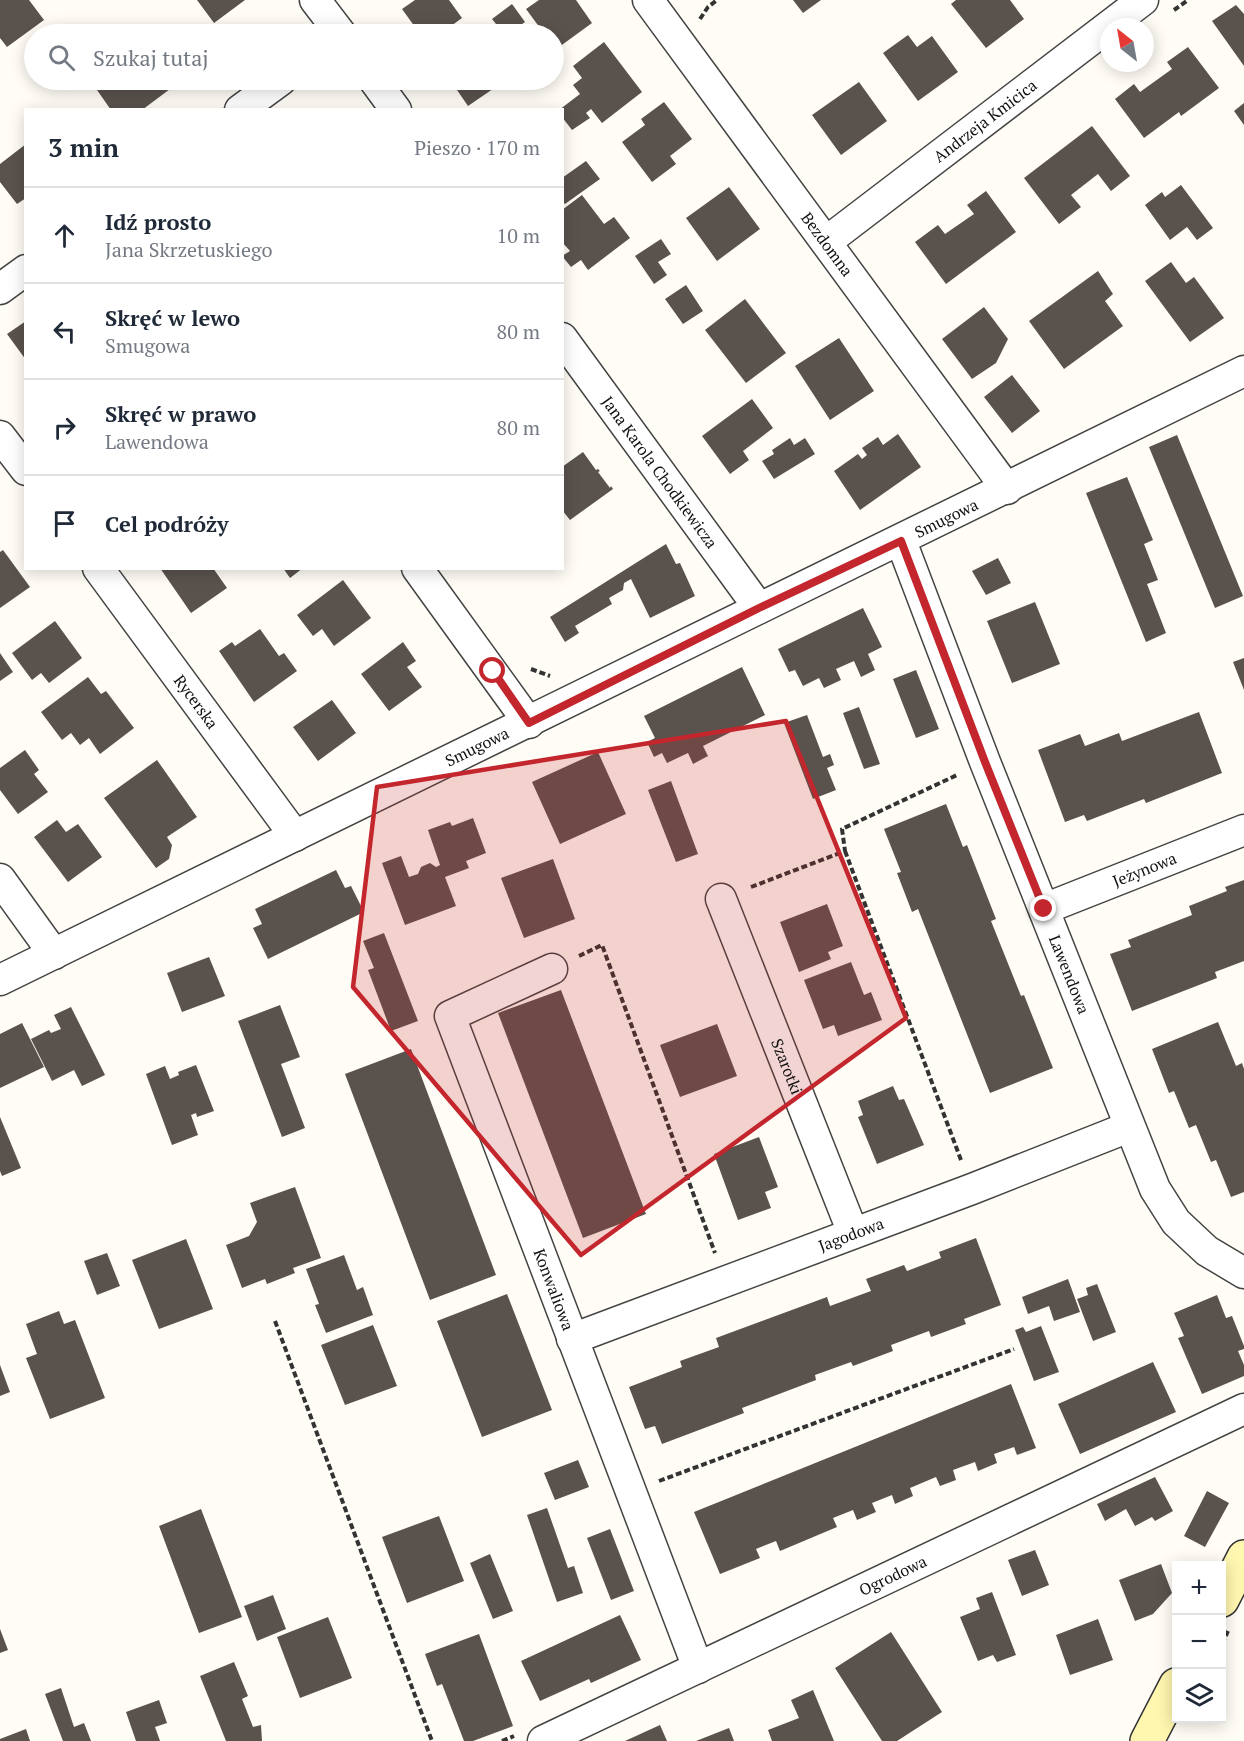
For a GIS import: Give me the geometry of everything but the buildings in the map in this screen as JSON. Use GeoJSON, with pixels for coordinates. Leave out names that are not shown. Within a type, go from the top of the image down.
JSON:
{"type":"FeatureCollection","features":[{"type":"Feature","properties":{"kind":"street"},"geometry":{"type":"LineString","coordinates":[[315,0],[333,24]]}},
{"type":"Feature","properties":{"kind":"street","name":"Andrzeja Kmicica"},"geometry":{"type":"LineString","coordinates":[[826,242],[1143,0]]}},
{"type":"Feature","properties":{"kind":"street","name":"Bezdomna"},"geometry":{"type":"LineString","coordinates":[[663,5],[826,242],[1007,489]]}},
{"type":"Feature","properties":{"kind":"street"},"geometry":{"type":"LineString","coordinates":[[243,108],[267,90]]}},
{"type":"Feature","properties":{"kind":"street"},"geometry":{"type":"LineString","coordinates":[[381,90],[395,108]]}},
{"type":"Feature","properties":{"kind":"street"},"geometry":{"type":"LineString","coordinates":[[0,289],[24,271]]}},
{"type":"Feature","properties":{"kind":"street","name":"Jana Karola Chodkiewicza"},"geometry":{"type":"LineString","coordinates":[[564,341],[759,608]]}},
{"type":"Feature","properties":{"kind":"street","name":"Smugowa"},"geometry":{"type":"LineString","coordinates":[[0,980],[529,723],[759,608],[901,541],[1244,371]]}},
{"type":"Feature","properties":{"kind":"street"},"geometry":{"type":"LineString","coordinates":[[0,436],[24,467]]}},
{"type":"Feature","properties":{"kind":"street","name":"Lawendowa"},"geometry":{"type":"LineString","coordinates":[[901,541],[985,762],[1155,1189],[1176,1222],[1207,1251],[1244,1273]]}},
{"type":"Feature","properties":{"kind":"street","name":"Rycerska"},"geometry":{"type":"LineString","coordinates":[[99,570],[295,836]]}},
{"type":"Feature","properties":{"kind":"street"},"geometry":{"type":"LineString","coordinates":[[418,570],[529,723]]}},
{"type":"Feature","properties":{"kind":"street","name":"Jeżynowa"},"geometry":{"type":"LineString","coordinates":[[1044,909],[1244,831]]}},
{"type":"Feature","properties":{"kind":"street"},"geometry":{"type":"LineString","coordinates":[[0,879],[54,954]]}},
{"type":"Feature","properties":{"kind":"street","name":"Szarotki"},"geometry":{"type":"LineString","coordinates":[[721,899],[853,1233]]}},
{"type":"Feature","properties":{"kind":"street","name":"Konwaliowa"},"geometry":{"type":"LineString","coordinates":[[552,969],[450,1016],[698,1668]]}},
{"type":"Feature","properties":{"kind":"street","name":"Jagodowa"},"geometry":{"type":"LineString","coordinates":[[572,1340],[972,1189],[1129,1127]]}},
{"type":"Feature","properties":{"kind":"street","name":"Ogrodowa"},"geometry":{"type":"LineString","coordinates":[[543,1741],[1244,1409]]}},
{"type":"Feature","properties":{"kind":"street"},"geometry":{"type":"LineString","coordinates":[[1226,1591],[1244,1557]]}},
{"type":"Feature","properties":{"kind":"street"},"geometry":{"type":"LineString","coordinates":[[1147,1741],[1172,1693]]}},
{"type":"Feature","properties":{"kind":"path"},"geometry":{"type":"LineString","coordinates":[[524,667],[553,676]]}},
{"type":"Feature","properties":{"kind":"path"},"geometry":{"type":"LineString","coordinates":[[972,1189],[845,851],[842,829],[985,762]]}},
{"type":"Feature","properties":{"kind":"path"},"geometry":{"type":"LineString","coordinates":[[721,899],[845,851]]}},
{"type":"Feature","properties":{"kind":"path"},"geometry":{"type":"LineString","coordinates":[[552,969],[602,945],[727,1281]]}},
{"type":"Feature","properties":{"kind":"path"},"geometry":{"type":"LineString","coordinates":[[275,1320],[432,1741]]}},
{"type":"Feature","properties":{"kind":"path"},"geometry":{"type":"LineString","coordinates":[[631,1494],[1014,1349]]}},
{"type":"Feature","properties":{"kind":"highlighted area"},"geometry":{"type":"Polygon","coordinates":[[[786,721],[906,1018],[581,1255],[353,987],[377,787],[786,721]]]}},
{"type":"Feature","properties":{"kind":"route"},"geometry":{"type":"LineString","coordinates":[[493,671],[529,723],[759,608],[901,541],[1044,909]]}}]}
